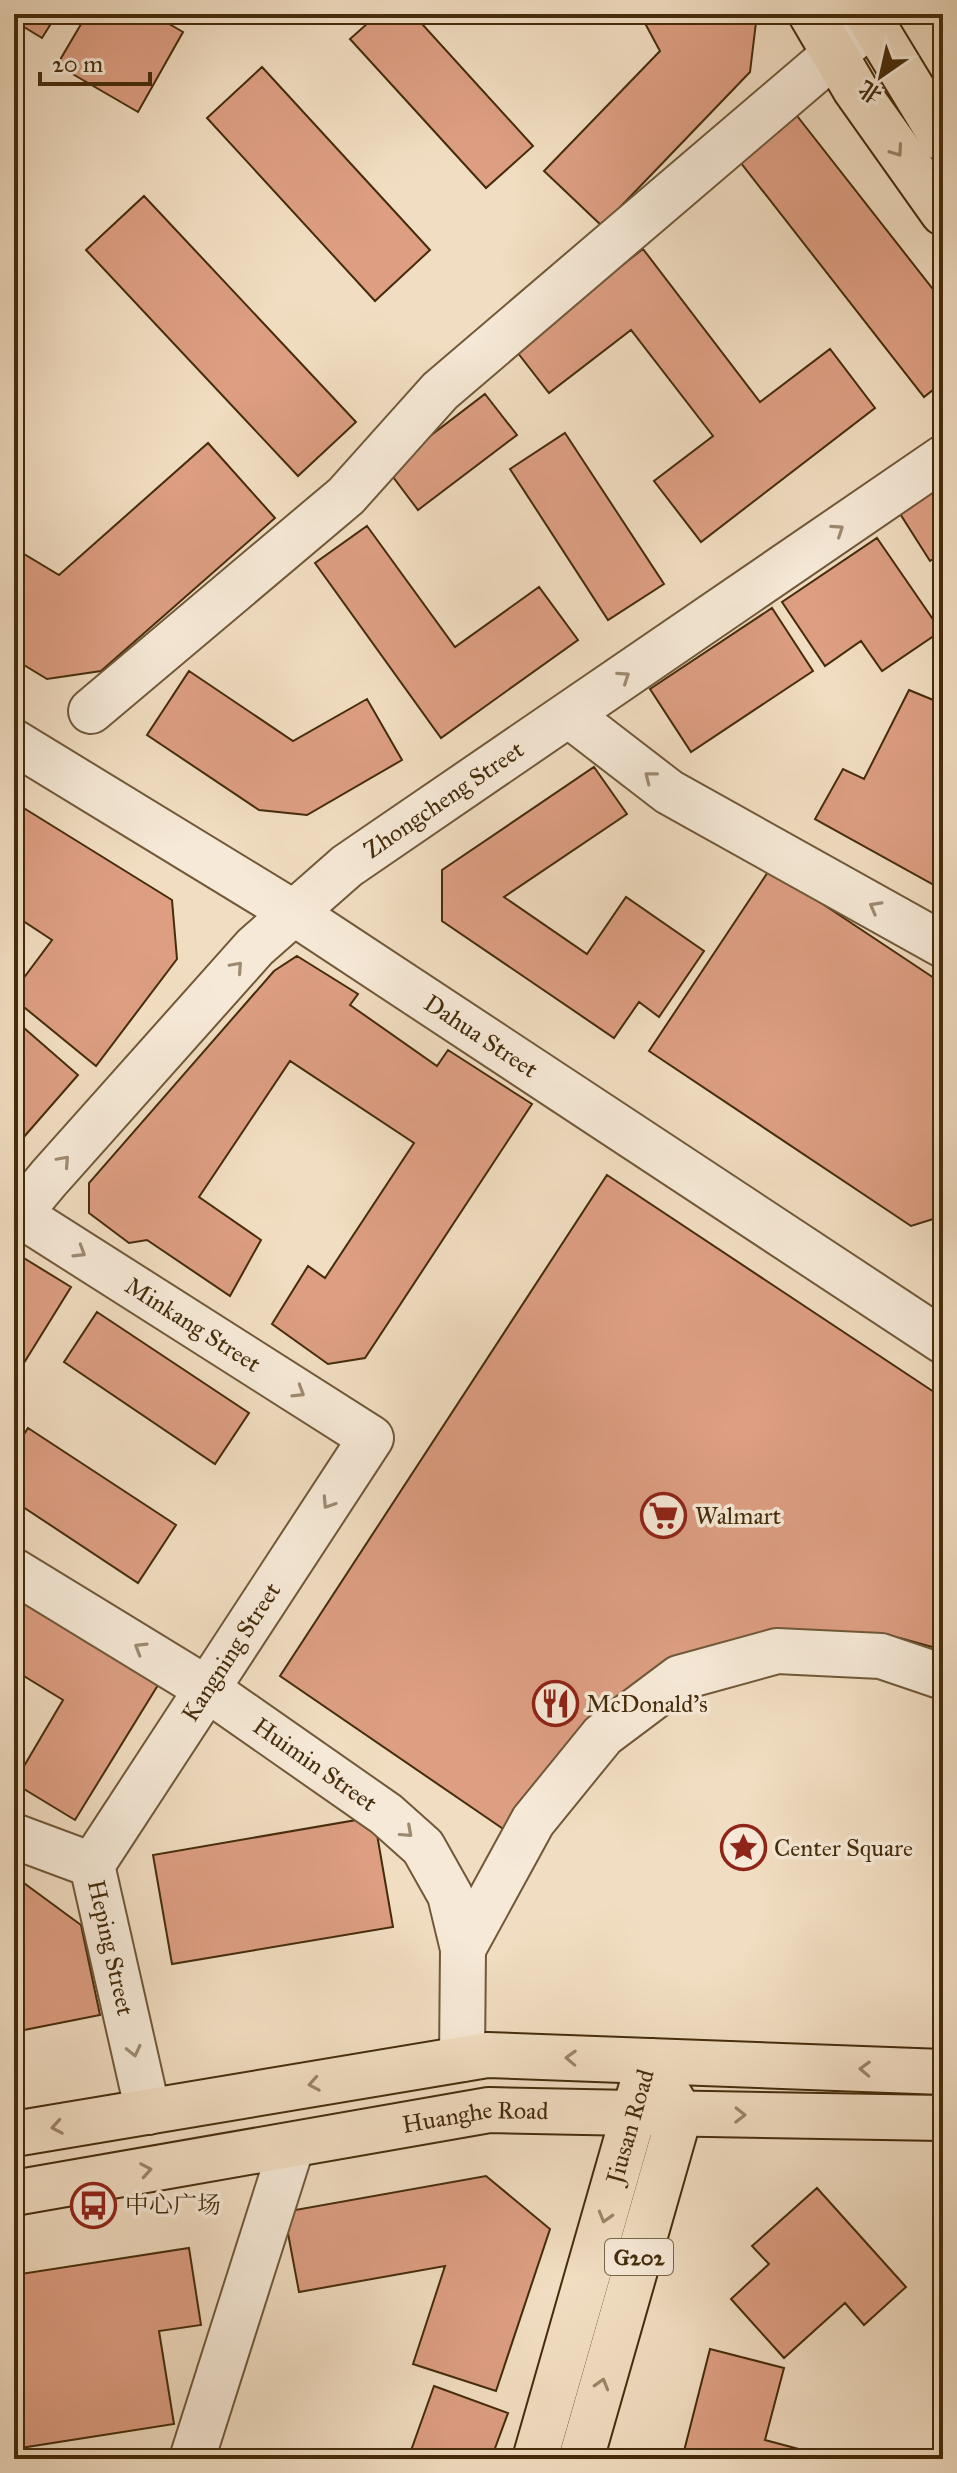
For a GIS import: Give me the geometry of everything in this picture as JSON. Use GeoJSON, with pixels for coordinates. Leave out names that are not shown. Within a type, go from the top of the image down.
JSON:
{"type":"FeatureCollection","features":[{"type":"Feature","properties":{"kind":"main road"},"geometry":{"type":"LineString","coordinates":[[811,14],[904,160],[943,213]]}},
{"type":"Feature","properties":{"kind":"main road"},"geometry":{"type":"LineString","coordinates":[[869,18],[943,139]]}},
{"type":"Feature","properties":{"kind":"main road"},"geometry":{"type":"LineString","coordinates":[[14,2134],[487,2055],[943,2072]]}},
{"type":"Feature","properties":{"kind":"main road","name":"Jiusan Road"},"geometry":{"type":"LineString","coordinates":[[535,2459],[649,2061]]}},
{"type":"Feature","properties":{"kind":"main road","name":"Jiusan Road"},"geometry":{"type":"LineString","coordinates":[[581,2459],[680,2113],[649,2061]]}},
{"type":"Feature","properties":{"kind":"main road","name":"Huanghe Road"},"geometry":{"type":"LineString","coordinates":[[14,2193],[489,2110],[943,2118]]}},
{"type":"Feature","properties":{"kind":"street"},"geometry":{"type":"LineString","coordinates":[[91,711],[346,496],[440,391],[834,54],[869,18]]}},
{"type":"Feature","properties":{"kind":"street","name":"Zhongcheng Street"},"geometry":{"type":"LineString","coordinates":[[16,1215],[244,959],[347,866],[943,458]]}},
{"type":"Feature","properties":{"kind":"street"},"geometry":{"type":"LineString","coordinates":[[569,715],[669,792],[943,945]]}},
{"type":"Feature","properties":{"kind":"street","name":"Dahua Street"},"geometry":{"type":"LineString","coordinates":[[14,742],[294,913],[943,1341]]}},
{"type":"Feature","properties":{"kind":"street","name":"Minkang Street"},"geometry":{"type":"LineString","coordinates":[[16,1215],[371,1438]]}},
{"type":"Feature","properties":{"kind":"street","name":"Kangning Street"},"geometry":{"type":"LineString","coordinates":[[92,1865],[371,1438]]}},
{"type":"Feature","properties":{"kind":"street","name":"Huimin Street"},"geometry":{"type":"LineString","coordinates":[[14,1571],[207,1689],[386,1814],[423,1847],[450,1895],[463,1949],[462,2059]]}},
{"type":"Feature","properties":{"kind":"street"},"geometry":{"type":"LineString","coordinates":[[463,1949],[533,1821],[603,1735],[679,1678],[777,1651],[881,1656],[943,1677]]}},
{"type":"Feature","properties":{"kind":"street","name":"Heping Street"},"geometry":{"type":"LineString","coordinates":[[14,1836],[92,1865],[148,2112]]}},
{"type":"Feature","properties":{"kind":"street"},"geometry":{"type":"LineString","coordinates":[[192,2459],[292,2145]]}},
{"type":"Feature","properties":{"kind":"building"},"geometry":{"type":"Polygon","coordinates":[[[14,14],[57,14],[42,38],[14,21],[14,14]]]}},
{"type":"Feature","properties":{"kind":"building"},"geometry":{"type":"Polygon","coordinates":[[[87,14],[152,14],[183,32],[138,112],[57,65],[87,14]]]}},
{"type":"Feature","properties":{"kind":"building"},"geometry":{"type":"Polygon","coordinates":[[[378,14],[413,14],[533,146],[486,188],[350,39],[378,14]]]}},
{"type":"Feature","properties":{"kind":"building"},"geometry":{"type":"Polygon","coordinates":[[[640,14],[757,14],[750,72],[602,226],[544,171],[660,51],[640,14]]]}},
{"type":"Feature","properties":{"kind":"building"},"geometry":{"type":"Polygon","coordinates":[[[262,67],[430,250],[375,301],[207,118],[262,67]]]}},
{"type":"Feature","properties":{"kind":"building"},"geometry":{"type":"Polygon","coordinates":[[[794,112],[943,302],[943,382],[924,397],[737,158],[794,112]]]}},
{"type":"Feature","properties":{"kind":"building"},"geometry":{"type":"Polygon","coordinates":[[[144,196],[356,422],[298,476],[86,250],[144,196]]]}},
{"type":"Feature","properties":{"kind":"building"},"geometry":{"type":"Polygon","coordinates":[[[643,249],[760,402],[830,349],[875,408],[701,542],[654,481],[713,436],[631,330],[549,393],[514,348],[643,249]]]}},
{"type":"Feature","properties":{"kind":"building"},"geometry":{"type":"Polygon","coordinates":[[[485,394],[517,435],[418,510],[387,469],[485,394]]]}},
{"type":"Feature","properties":{"kind":"building"},"geometry":{"type":"Polygon","coordinates":[[[565,433],[664,584],[608,620],[510,469],[565,433]]]}},
{"type":"Feature","properties":{"kind":"building"},"geometry":{"type":"Polygon","coordinates":[[[208,443],[275,518],[101,671],[47,679],[14,659],[14,548],[59,575],[208,443]]]}},
{"type":"Feature","properties":{"kind":"building"},"geometry":{"type":"Polygon","coordinates":[[[943,479],[943,553],[930,561],[897,509],[943,479]]]}},
{"type":"Feature","properties":{"kind":"building"},"geometry":{"type":"Polygon","coordinates":[[[367,526],[455,647],[539,587],[578,640],[441,738],[315,563],[367,526]]]}},
{"type":"Feature","properties":{"kind":"building"},"geometry":{"type":"Polygon","coordinates":[[[877,538],[941,631],[882,671],[861,641],[825,666],[782,602],[877,538]]]}},
{"type":"Feature","properties":{"kind":"building"},"geometry":{"type":"Polygon","coordinates":[[[772,608],[813,671],[691,752],[650,689],[772,608]]]}},
{"type":"Feature","properties":{"kind":"building"},"geometry":{"type":"Polygon","coordinates":[[[189,671],[293,741],[367,699],[402,760],[307,815],[259,810],[147,735],[189,671]]]}},
{"type":"Feature","properties":{"kind":"building"},"geometry":{"type":"Polygon","coordinates":[[[909,690],[943,704],[943,890],[815,819],[843,769],[864,779],[909,690]]]}},
{"type":"Feature","properties":{"kind":"building"},"geometry":{"type":"Polygon","coordinates":[[[594,767],[627,814],[504,897],[587,954],[626,897],[704,951],[659,1017],[639,1002],[614,1038],[442,921],[442,870],[594,767]]]}},
{"type":"Feature","properties":{"kind":"building"},"geometry":{"type":"Polygon","coordinates":[[[14,802],[172,900],[177,959],[96,1066],[14,999],[14,991],[52,940],[14,915],[14,802]]]}},
{"type":"Feature","properties":{"kind":"building"},"geometry":{"type":"Polygon","coordinates":[[[770,869],[943,984],[943,1216],[911,1226],[649,1051],[770,869]]]}},
{"type":"Feature","properties":{"kind":"building"},"geometry":{"type":"Polygon","coordinates":[[[297,956],[358,994],[350,1005],[437,1066],[448,1050],[532,1104],[365,1358],[328,1364],[272,1324],[308,1266],[325,1278],[414,1143],[290,1061],[199,1197],[261,1240],[230,1296],[147,1240],[129,1243],[89,1213],[89,1183],[274,971],[297,956]]]}},
{"type":"Feature","properties":{"kind":"building"},"geometry":{"type":"Polygon","coordinates":[[[24,1028],[78,1075],[23,1138],[14,1139],[14,1039],[24,1028]]]}},
{"type":"Feature","properties":{"kind":"building","name":"Walmart"},"geometry":{"type":"Polygon","coordinates":[[[607,1175],[943,1398],[943,1650],[900,1638],[807,1633],[732,1648],[512,1835],[280,1676],[607,1175]]]}},
{"type":"Feature","properties":{"kind":"building"},"geometry":{"type":"Polygon","coordinates":[[[14,1252],[71,1287],[14,1379],[14,1252]]]}},
{"type":"Feature","properties":{"kind":"building"},"geometry":{"type":"Polygon","coordinates":[[[97,1312],[249,1413],[215,1464],[64,1362],[97,1312]]]}},
{"type":"Feature","properties":{"kind":"building"},"geometry":{"type":"Polygon","coordinates":[[[28,1428],[176,1525],[138,1583],[14,1501],[14,1450],[28,1428]]]}},
{"type":"Feature","properties":{"kind":"building"},"geometry":{"type":"Polygon","coordinates":[[[14,1597],[158,1685],[75,1820],[14,1783],[63,1700],[14,1670],[14,1597]]]}},
{"type":"Feature","properties":{"kind":"building"},"geometry":{"type":"Polygon","coordinates":[[[374,1817],[393,1927],[172,1964],[153,1855],[374,1817]]]}},
{"type":"Feature","properties":{"kind":"building"},"geometry":{"type":"Polygon","coordinates":[[[14,1878],[81,1925],[100,2015],[14,2032],[14,1878]]]}},
{"type":"Feature","properties":{"kind":"building"},"geometry":{"type":"Polygon","coordinates":[[[486,2176],[550,2229],[496,2391],[413,2364],[445,2266],[299,2292],[284,2212],[486,2176]]]}},
{"type":"Feature","properties":{"kind":"building"},"geometry":{"type":"Polygon","coordinates":[[[817,2188],[906,2287],[864,2325],[845,2303],[784,2358],[731,2299],[769,2264],[752,2246],[817,2188]]]}},
{"type":"Feature","properties":{"kind":"building"},"geometry":{"type":"Polygon","coordinates":[[[189,2248],[201,2325],[159,2331],[174,2424],[14,2449],[14,2275],[189,2248]]]}},
{"type":"Feature","properties":{"kind":"building"},"geometry":{"type":"Polygon","coordinates":[[[710,2349],[784,2368],[765,2440],[825,2456],[824,2459],[682,2459],[710,2349]]]}},
{"type":"Feature","properties":{"kind":"building"},"geometry":{"type":"Polygon","coordinates":[[[434,2386],[508,2413],[491,2459],[408,2459],[434,2386]]]}},
{"type":"Feature","properties":{"kind":"place","name":"Walmart"},"geometry":{"type":"Point","coordinates":[664,1516]}},
{"type":"Feature","properties":{"kind":"place","name":"McDonald's"},"geometry":{"type":"Point","coordinates":[555,1704]}},
{"type":"Feature","properties":{"kind":"place","name":"Center Square"},"geometry":{"type":"Point","coordinates":[743,1848]}},
{"type":"Feature","properties":{"kind":"place","name":"中心广场"},"geometry":{"type":"Point","coordinates":[94,2205]}}]}
